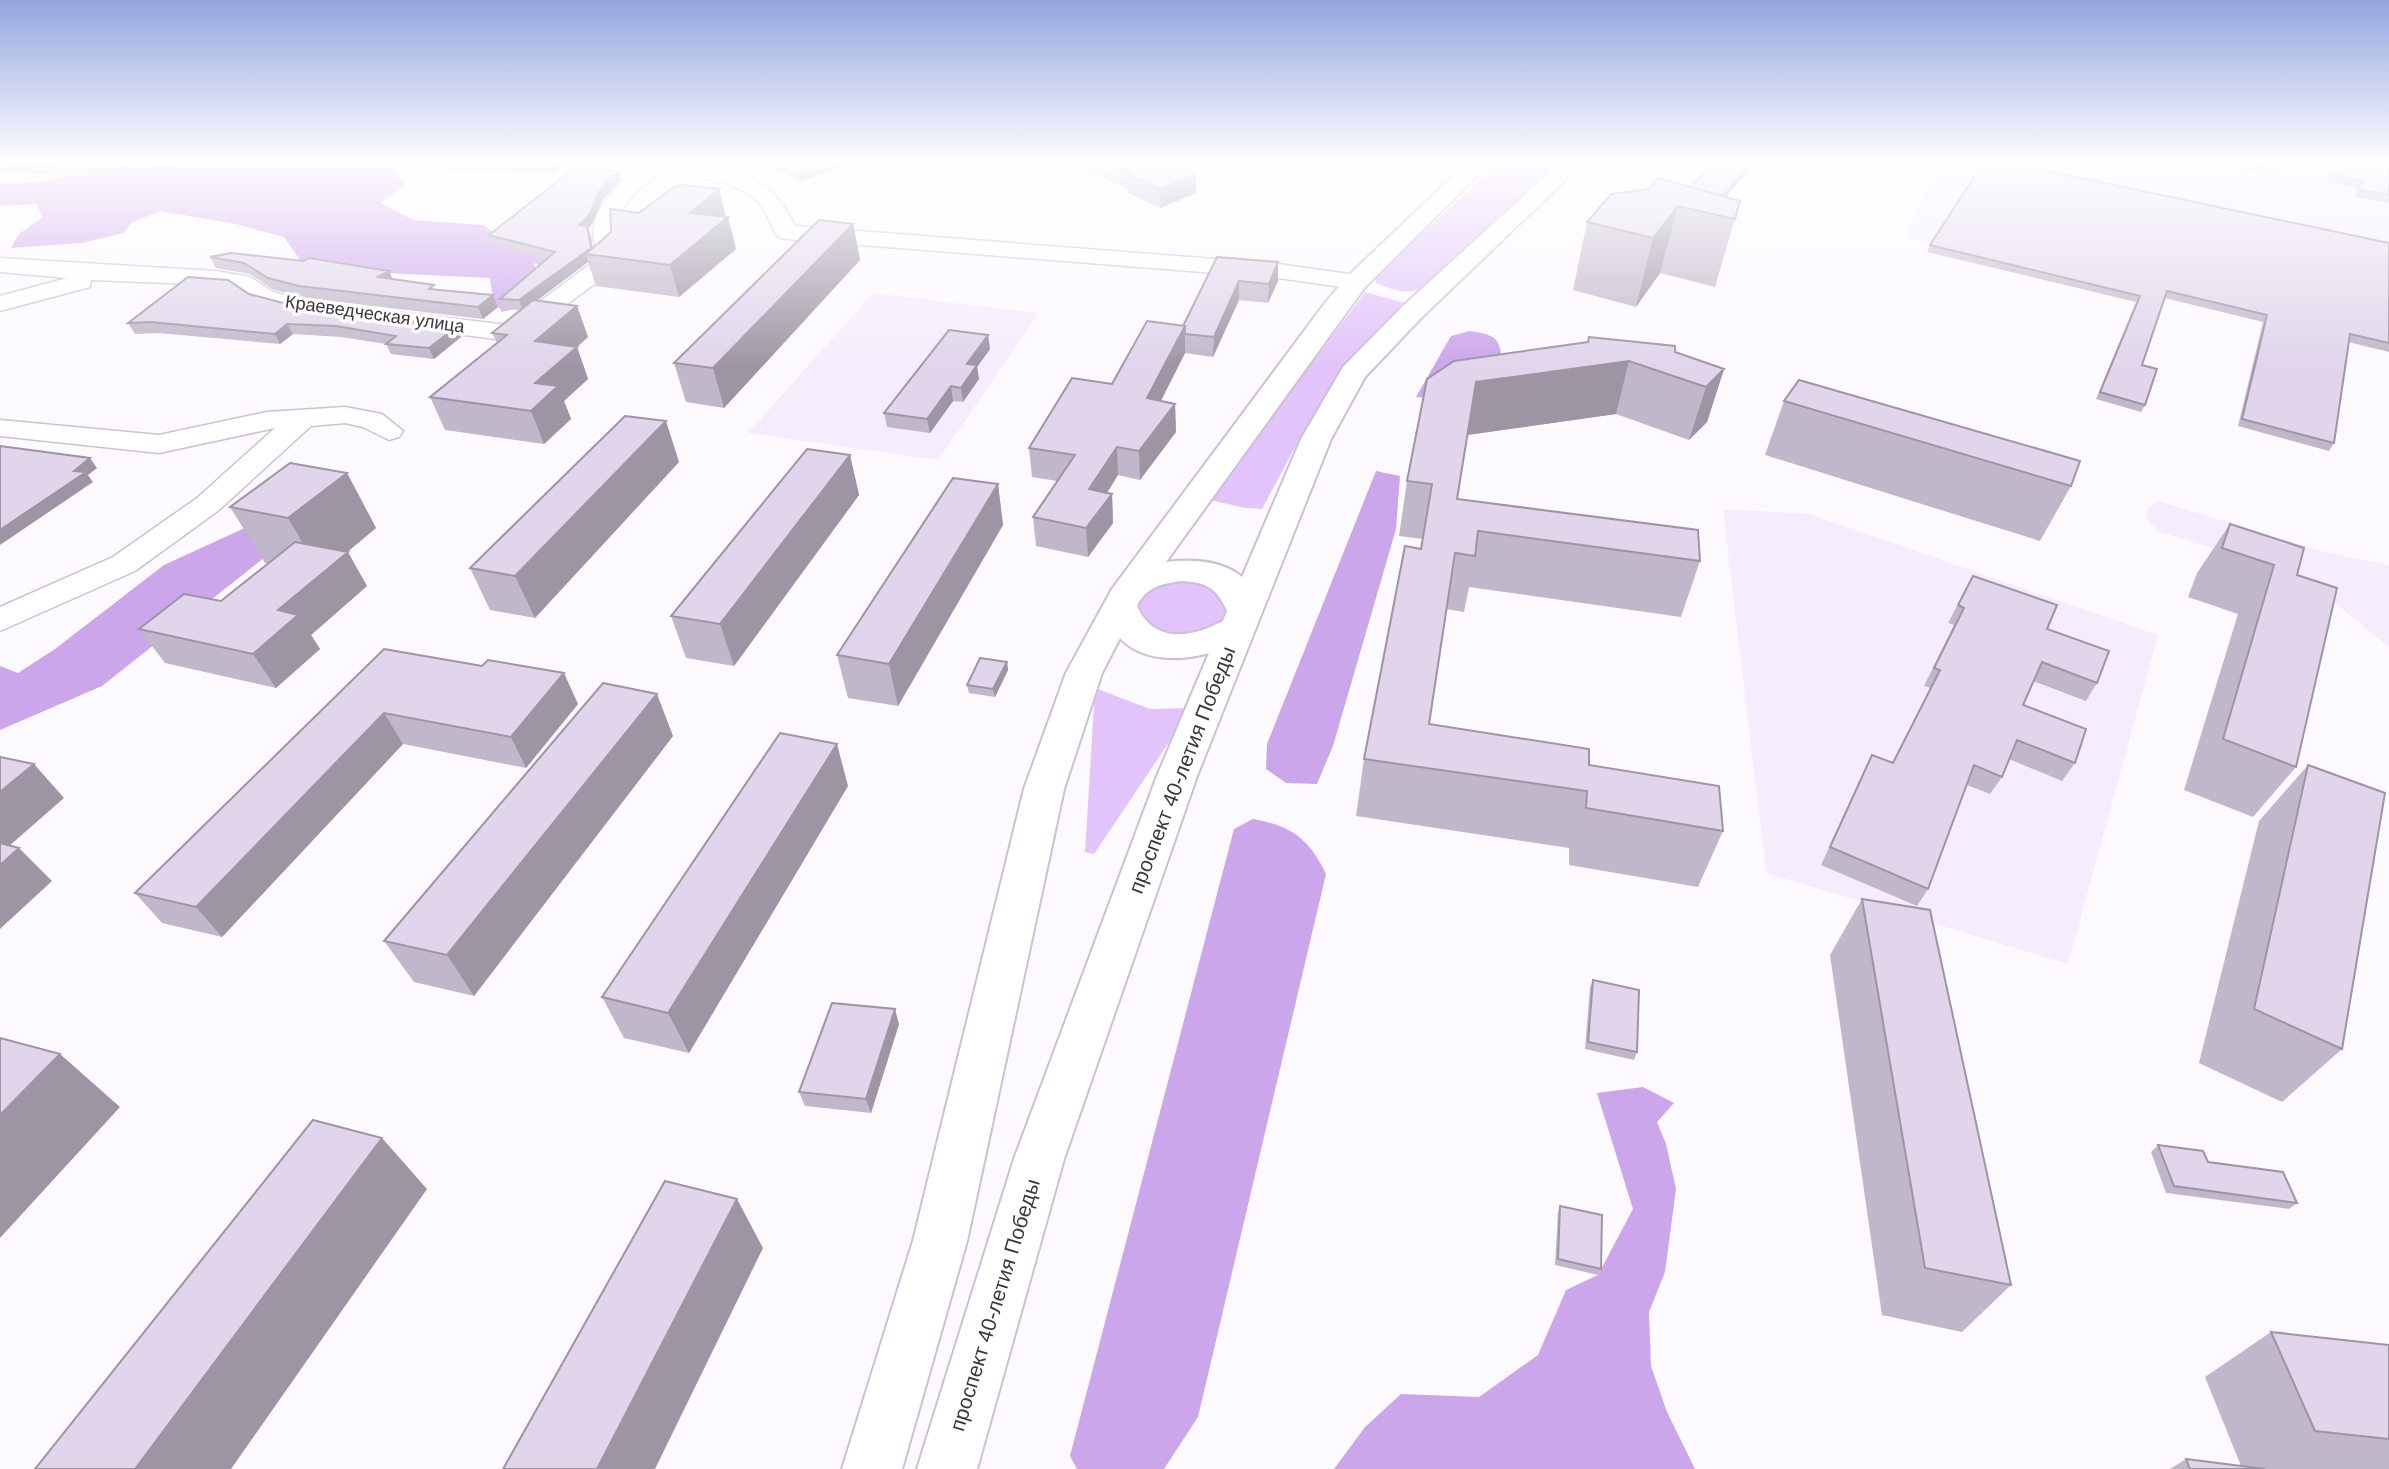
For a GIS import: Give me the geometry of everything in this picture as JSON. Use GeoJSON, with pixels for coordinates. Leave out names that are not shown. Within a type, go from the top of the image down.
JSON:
{"type":"FeatureCollection","features":[{"type":"Feature","properties":{"kind":"main road"},"geometry":{"type":"LineString","coordinates":[[872,1469],[940,1241],[1044,789],[1084,673],[1126,595],[1182,513],[1376,291],[1425,231]]}},
{"type":"Feature","properties":{"kind":"main road","name":"проспект 40-летия Победы"},"geometry":{"type":"LineString","coordinates":[[947,1469],[1039,1159],[1177,776],[1316,439],[1353,373],[1500,231]]}},
{"type":"Feature","properties":{"kind":"main road"},"geometry":{"type":"LineString","coordinates":[[1376,291],[1425,301]]}},
{"type":"Feature","properties":{"kind":"main road"},"geometry":{"type":"LineString","coordinates":[[1162,572],[1203,572],[1226,581],[1237,590],[1241,619],[1209,644],[1188,648],[1165,646],[1144,640],[1129,629],[1126,595],[1162,572]]}},
{"type":"Feature","properties":{"kind":"street","name":"Краеведческая улица"},"geometry":{"type":"LineString","coordinates":[[0,265],[113,274],[216,278],[242,282],[264,297],[304,308],[513,333],[609,262],[605,231]]}},
{"type":"Feature","properties":{"kind":"street"},"geometry":{"type":"LineString","coordinates":[[785,231],[1278,271],[1376,291]]}},
{"type":"Feature","properties":{"kind":"street"},"geometry":{"type":"LineString","coordinates":[[0,304],[113,274]]}},
{"type":"Feature","properties":{"kind":"street"},"geometry":{"type":"LineString","coordinates":[[0,428],[159,444],[267,420],[345,415],[372,420],[389,431]]}},
{"type":"Feature","properties":{"kind":"street"},"geometry":{"type":"LineString","coordinates":[[0,620],[124,564],[208,504],[304,417]]}},
{"type":"Feature","properties":{"kind":"shaded area"},"geometry":{"type":"Polygon","coordinates":[[[24,231],[126,231],[82,243],[11,248],[24,231]]]}},
{"type":"Feature","properties":{"kind":"shaded area"},"geometry":{"type":"Polygon","coordinates":[[[260,231],[491,231],[496,235],[544,245],[559,271],[533,263],[539,274],[528,305],[502,312],[493,299],[490,278],[343,271],[300,260],[284,237],[260,231]]]}},
{"type":"Feature","properties":{"kind":"shaded area"},"geometry":{"type":"Polygon","coordinates":[[[1425,231],[1486,231],[1424,288],[1400,291],[1376,283],[1375,277],[1425,231]]]}},
{"type":"Feature","properties":{"kind":"shaded area"},"geometry":{"type":"Polygon","coordinates":[[[1909,231],[2389,231],[2389,352],[1906,237],[1909,231]]]}},
{"type":"Feature","properties":{"kind":"shaded area"},"geometry":{"type":"Polygon","coordinates":[[[1365,292],[1409,304],[1342,371],[1301,436],[1262,509],[1210,500],[1365,292]]]}},
{"type":"Feature","properties":{"kind":"shaded area"},"geometry":{"type":"Polygon","coordinates":[[[873,293],[1039,313],[938,460],[748,433],[873,293]]]}},
{"type":"Feature","properties":{"kind":"shaded area"},"geometry":{"type":"Polygon","coordinates":[[[1469,331],[1491,336],[1498,342],[1501,354],[1441,398],[1416,397],[1451,336],[1469,331]]]}},
{"type":"Feature","properties":{"kind":"shaded area"},"geometry":{"type":"Polygon","coordinates":[[[1376,471],[1400,476],[1396,529],[1333,746],[1317,784],[1286,783],[1266,769],[1267,744],[1376,471]]]}},
{"type":"Feature","properties":{"kind":"shaded area"},"geometry":{"type":"Polygon","coordinates":[[[2158,501],[2329,553],[2389,565],[2389,647],[2303,577],[2158,531],[2146,519],[2148,507],[2158,501]]]}},
{"type":"Feature","properties":{"kind":"shaded area"},"geometry":{"type":"Polygon","coordinates":[[[1723,509],[1809,514],[2158,635],[2068,964],[1766,873],[1723,509]]]}},
{"type":"Feature","properties":{"kind":"shaded area"},"geometry":{"type":"Polygon","coordinates":[[[249,526],[279,546],[102,686],[0,730],[0,666],[18,673],[55,649],[164,565],[249,526]]]}},
{"type":"Feature","properties":{"kind":"shaded area"},"geometry":{"type":"Polygon","coordinates":[[[1210,580],[1233,610],[1212,634],[1152,636],[1130,602],[1152,581],[1210,580]]]}},
{"type":"Feature","properties":{"kind":"shaded area"},"geometry":{"type":"Polygon","coordinates":[[[1095,688],[1150,709],[1192,708],[1094,854],[1085,852],[1095,688]]]}},
{"type":"Feature","properties":{"kind":"shaded area"},"geometry":{"type":"Polygon","coordinates":[[[1253,819],[1289,830],[1298,836],[1313,852],[1326,874],[1198,1417],[1164,1469],[1077,1469],[1070,1456],[1234,829],[1253,819]]]}},
{"type":"Feature","properties":{"kind":"shaded area"},"geometry":{"type":"Polygon","coordinates":[[[1643,1087],[1674,1103],[1657,1122],[1666,1144],[1676,1189],[1665,1272],[1649,1312],[1651,1366],[1667,1412],[1695,1469],[1334,1469],[1365,1427],[1401,1394],[1479,1397],[1538,1355],[1566,1290],[1598,1275],[1633,1209],[1597,1093],[1643,1087]]]}},
{"type":"Feature","properties":{"kind":"building"},"geometry":{"type":"Polygon","coordinates":[[[495,231],[588,231],[591,248],[519,300],[500,299],[555,252],[489,235],[495,231]]]}},
{"type":"Feature","properties":{"kind":"building"},"geometry":{"type":"Polygon","coordinates":[[[712,231],[670,265],[586,254],[611,232],[712,231]]]}},
{"type":"Feature","properties":{"kind":"building"},"geometry":{"type":"Polygon","coordinates":[[[808,231],[847,231],[713,368],[674,363],[808,231]]]}},
{"type":"Feature","properties":{"kind":"building"},"geometry":{"type":"Polygon","coordinates":[[[1622,231],[1659,231],[1653,238],[1622,231]]]}},
{"type":"Feature","properties":{"kind":"building"},"geometry":{"type":"Polygon","coordinates":[[[1939,231],[2330,231],[2389,243],[2389,343],[2350,334],[2334,443],[2242,419],[2267,315],[2167,291],[2142,365],[2157,369],[2145,405],[2100,392],[2140,296],[1930,245],[1939,231]]]}},
{"type":"Feature","properties":{"kind":"building"},"geometry":{"type":"Polygon","coordinates":[[[231,253],[303,261],[309,258],[389,271],[378,277],[434,285],[429,289],[493,295],[478,307],[299,286],[268,278],[244,263],[210,257],[231,253]]]}},
{"type":"Feature","properties":{"kind":"building"},"geometry":{"type":"Polygon","coordinates":[[[1217,257],[1278,262],[1269,284],[1239,281],[1214,337],[1185,334],[1183,326],[1217,257]]]}},
{"type":"Feature","properties":{"kind":"building"},"geometry":{"type":"Polygon","coordinates":[[[188,277],[228,280],[249,294],[298,307],[456,327],[429,348],[386,344],[396,336],[336,326],[287,324],[275,334],[151,322],[128,323],[188,277]]]}},
{"type":"Feature","properties":{"kind":"building"},"geometry":{"type":"Polygon","coordinates":[[[533,300],[577,306],[535,341],[577,347],[535,383],[558,386],[531,411],[430,397],[507,335],[492,333],[533,300]]]}},
{"type":"Feature","properties":{"kind":"building"},"geometry":{"type":"Polygon","coordinates":[[[1147,321],[1185,326],[1147,398],[1175,404],[1139,451],[1117,447],[1089,489],[1112,494],[1086,528],[1033,517],[1075,455],[1029,448],[1072,378],[1112,384],[1147,321]]]}},
{"type":"Feature","properties":{"kind":"building"},"geometry":{"type":"Polygon","coordinates":[[[949,330],[988,335],[967,364],[977,365],[961,388],[951,386],[927,419],[884,413],[949,330]]]}},
{"type":"Feature","properties":{"kind":"building"},"geometry":{"type":"Polygon","coordinates":[[[1589,337],[1675,346],[1675,352],[1724,369],[1706,387],[1629,361],[1476,382],[1457,499],[1698,530],[1700,561],[1478,531],[1475,556],[1455,553],[1429,724],[1589,749],[1589,765],[1719,786],[1723,831],[1586,808],[1587,791],[1364,759],[1405,546],[1421,549],[1432,484],[1407,481],[1427,379],[1454,361],[1588,342],[1589,337]]]}},
{"type":"Feature","properties":{"kind":"building"},"geometry":{"type":"Polygon","coordinates":[[[1799,380],[2080,461],[2071,486],[1784,401],[1799,380]]]}},
{"type":"Feature","properties":{"kind":"building"},"geometry":{"type":"Polygon","coordinates":[[[625,416],[666,421],[515,576],[470,568],[625,416]]]}},
{"type":"Feature","properties":{"kind":"building"},"geometry":{"type":"Polygon","coordinates":[[[0,446],[90,458],[74,471],[86,472],[0,530],[0,446]]]}},
{"type":"Feature","properties":{"kind":"building"},"geometry":{"type":"Polygon","coordinates":[[[807,449],[850,455],[720,624],[671,616],[807,449]]]}},
{"type":"Feature","properties":{"kind":"building"},"geometry":{"type":"Polygon","coordinates":[[[290,463],[347,473],[288,518],[230,507],[290,463]]]}},
{"type":"Feature","properties":{"kind":"building"},"geometry":{"type":"Polygon","coordinates":[[[953,478],[998,484],[889,664],[837,655],[953,478]]]}},
{"type":"Feature","properties":{"kind":"building"},"geometry":{"type":"Polygon","coordinates":[[[2230,524],[2304,548],[2297,575],[2337,588],[2296,767],[2223,739],[2274,565],[2222,548],[2230,524]]]}},
{"type":"Feature","properties":{"kind":"building"},"geometry":{"type":"Polygon","coordinates":[[[295,542],[348,552],[278,610],[298,615],[253,654],[139,629],[184,594],[221,601],[295,542]]]}},
{"type":"Feature","properties":{"kind":"building"},"geometry":{"type":"Polygon","coordinates":[[[1973,576],[2057,605],[2047,629],[2109,651],[2097,683],[2042,662],[2023,705],[2086,729],[2075,763],[2017,740],[2002,777],[1974,765],[1928,889],[1830,847],[1872,755],[1893,763],[1940,670],[1934,668],[1964,608],[1958,605],[1973,576]]]}},
{"type":"Feature","properties":{"kind":"building"},"geometry":{"type":"Polygon","coordinates":[[[384,649],[482,666],[488,660],[564,673],[511,737],[384,713],[196,907],[135,893],[384,649]]]}},
{"type":"Feature","properties":{"kind":"building"},"geometry":{"type":"Polygon","coordinates":[[[980,658],[1007,662],[993,689],[967,685],[980,658]]]}},
{"type":"Feature","properties":{"kind":"building"},"geometry":{"type":"Polygon","coordinates":[[[603,683],[657,694],[447,955],[384,941],[603,683]]]}},
{"type":"Feature","properties":{"kind":"building"},"geometry":{"type":"Polygon","coordinates":[[[780,733],[837,744],[668,1013],[602,997],[780,733]]]}},
{"type":"Feature","properties":{"kind":"building"},"geometry":{"type":"Polygon","coordinates":[[[0,757],[34,764],[0,792],[0,757]]]}},
{"type":"Feature","properties":{"kind":"building"},"geometry":{"type":"Polygon","coordinates":[[[2308,765],[2385,793],[2342,1049],[2254,1009],[2308,765]]]}},
{"type":"Feature","properties":{"kind":"building"},"geometry":{"type":"Polygon","coordinates":[[[0,843],[19,848],[0,865],[0,843]]]}},
{"type":"Feature","properties":{"kind":"building"},"geometry":{"type":"Polygon","coordinates":[[[1862,899],[1930,910],[2011,1285],[1925,1268],[1862,899]]]}},
{"type":"Feature","properties":{"kind":"building"},"geometry":{"type":"Polygon","coordinates":[[[1593,980],[1639,990],[1637,1052],[1588,1042],[1593,980]]]}},
{"type":"Feature","properties":{"kind":"building"},"geometry":{"type":"Polygon","coordinates":[[[832,1003],[895,1009],[866,1099],[799,1092],[832,1003]]]}},
{"type":"Feature","properties":{"kind":"building"},"geometry":{"type":"Polygon","coordinates":[[[0,1038],[60,1054],[0,1115],[0,1038]]]}},
{"type":"Feature","properties":{"kind":"building"},"geometry":{"type":"Polygon","coordinates":[[[313,1120],[382,1138],[135,1469],[35,1469],[313,1120]]]}},
{"type":"Feature","properties":{"kind":"building"},"geometry":{"type":"Polygon","coordinates":[[[2158,1145],[2203,1151],[2208,1162],[2283,1172],[2297,1203],[2174,1186],[2158,1145]]]}},
{"type":"Feature","properties":{"kind":"building"},"geometry":{"type":"Polygon","coordinates":[[[665,1181],[737,1199],[597,1469],[503,1469],[665,1181]]]}},
{"type":"Feature","properties":{"kind":"building"},"geometry":{"type":"Polygon","coordinates":[[[1560,1206],[1602,1215],[1601,1269],[1558,1259],[1560,1206]]]}},
{"type":"Feature","properties":{"kind":"building"},"geometry":{"type":"Polygon","coordinates":[[[2271,1332],[2389,1345],[2389,1439],[2315,1431],[2271,1332]]]}},
{"type":"Feature","properties":{"kind":"building"},"geometry":{"type":"Polygon","coordinates":[[[2186,1459],[2265,1469],[2190,1469],[2186,1459]]]}}]}
